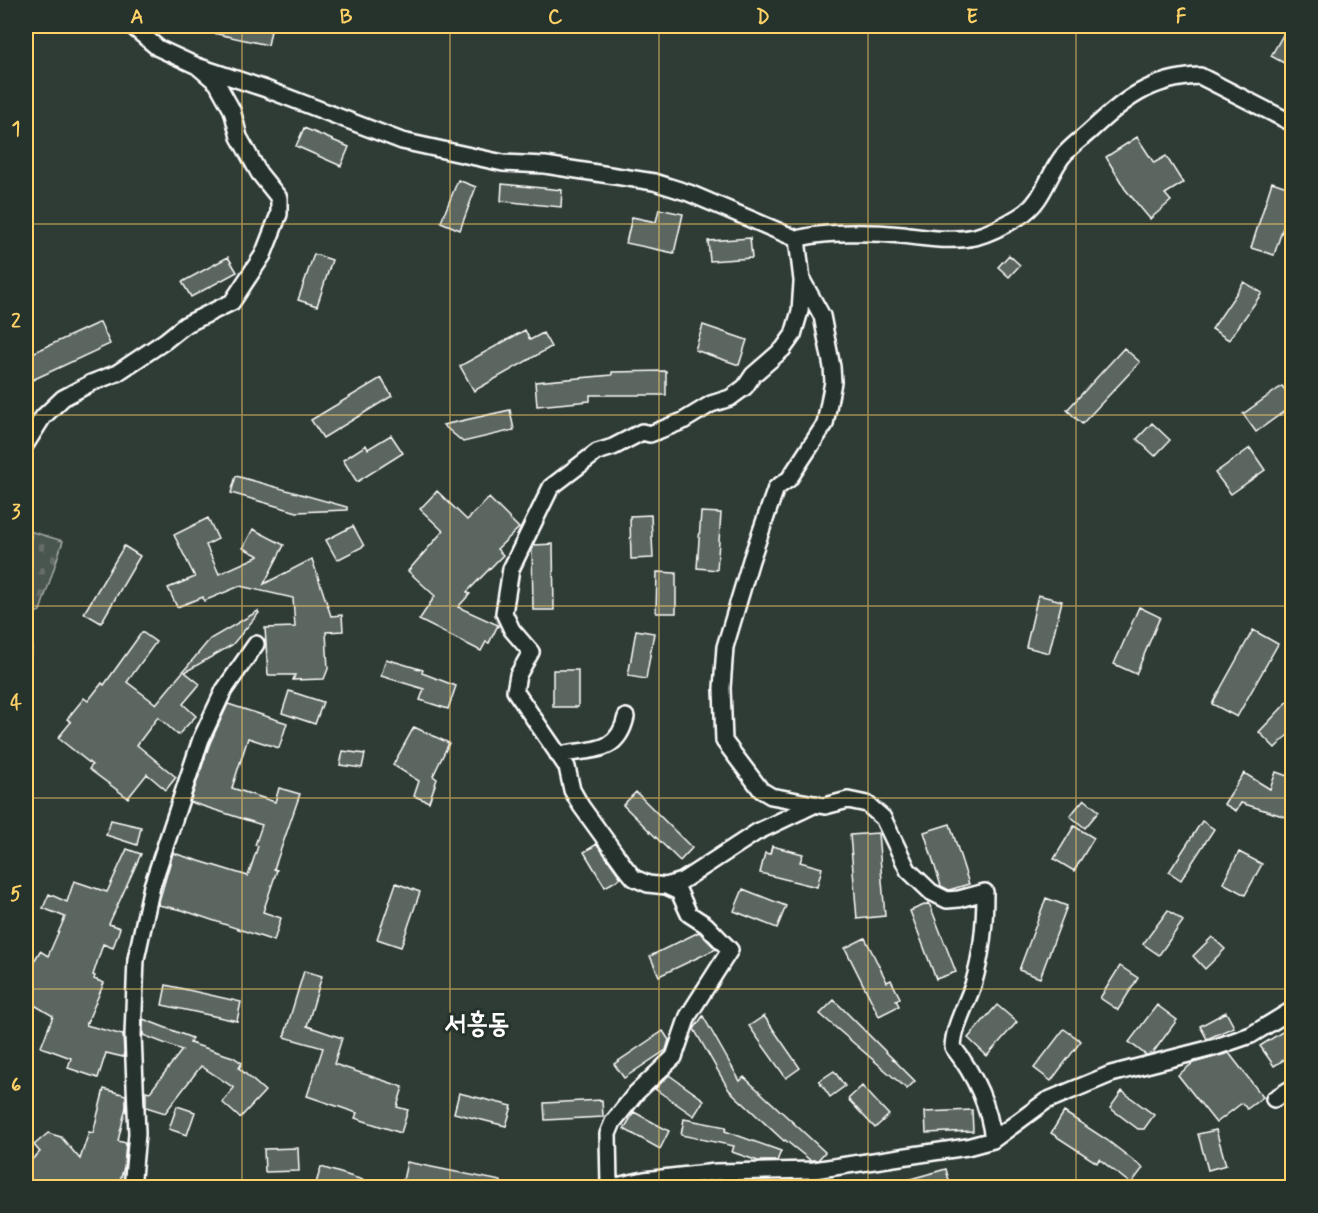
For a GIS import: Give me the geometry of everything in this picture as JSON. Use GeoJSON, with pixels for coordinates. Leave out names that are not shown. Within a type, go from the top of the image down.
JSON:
{"type":"FeatureCollection","features":[{"type":"Feature","properties":{"kind":"street"},"geometry":{"type":"LineString","coordinates":[[132,26],[158,48],[197,66],[266,89],[402,141],[503,163],[545,165],[654,182],[689,193],[798,239],[812,235],[877,233],[928,239],[976,237],[1021,216],[1033,207],[1063,156],[1123,101],[1145,87],[1186,76],[1200,75],[1293,123]]}},
{"type":"Feature","properties":{"kind":"street"},"geometry":{"type":"LineString","coordinates":[[26,444],[43,417],[63,398],[91,383],[117,373],[185,325],[232,302],[263,255],[277,223],[279,198],[259,172],[239,137],[232,110],[217,83],[197,66]]}},
{"type":"Feature","properties":{"kind":"street"},"geometry":{"type":"LineString","coordinates":[[798,239],[803,296],[793,334],[783,349],[753,375],[745,387],[730,398],[711,404],[682,421],[650,434],[642,432],[613,447],[597,452],[551,487],[511,569],[504,613],[512,630],[531,652],[518,675],[515,691],[567,767],[572,790],[581,806],[634,878],[648,884],[666,886],[679,892],[689,914],[706,925],[730,950],[688,1016],[674,1058],[636,1093],[613,1122],[608,1134],[608,1187],[644,1180],[716,1172],[814,1170],[968,1147],[993,1140],[1046,1101],[1110,1074],[1216,1047],[1251,1035],[1293,1010]]}},
{"type":"Feature","properties":{"kind":"street"},"geometry":{"type":"LineString","coordinates":[[802,280],[822,316],[832,368],[825,424],[789,479],[776,488],[751,560],[725,647],[722,688],[724,741],[761,790],[771,796],[825,806],[848,800],[867,804],[883,818],[908,870],[931,892],[947,900],[985,892],[985,923],[980,953],[973,984],[953,1035],[953,1047],[969,1067],[983,1096],[991,1120],[993,1140]]}},
{"type":"Feature","properties":{"kind":"street"},"geometry":{"type":"LineString","coordinates":[[132,1188],[137,1134],[133,1035],[136,959],[150,896],[201,739],[224,690],[256,644]]}},
{"type":"Feature","properties":{"kind":"street"},"geometry":{"type":"LineString","coordinates":[[558,755],[598,749],[611,744],[619,737],[626,717]]}},
{"type":"Feature","properties":{"kind":"street"},"geometry":{"type":"LineString","coordinates":[[666,886],[682,881],[757,832],[816,804]]}},
{"type":"Feature","properties":{"kind":"street"},"geometry":{"type":"LineString","coordinates":[[1274,1098],[1293,1088]]}},
{"type":"Feature","properties":{"kind":"green space"},"geometry":{"type":"Polygon","coordinates":[[[26,530],[63,541],[40,611],[35,613],[31,629],[32,650],[26,676],[26,530]]]}},
{"type":"Feature","properties":{"kind":"building"},"geometry":{"type":"Polygon","coordinates":[[[208,26],[272,26],[268,45],[208,32],[208,26]]]}},
{"type":"Feature","properties":{"kind":"building"},"geometry":{"type":"Polygon","coordinates":[[[1288,26],[1293,26],[1293,68],[1271,56],[1288,26]]]}},
{"type":"Feature","properties":{"kind":"building"},"geometry":{"type":"Polygon","coordinates":[[[304,128],[349,147],[341,166],[296,146],[304,128]]]}},
{"type":"Feature","properties":{"kind":"building"},"geometry":{"type":"Polygon","coordinates":[[[1137,137],[1154,163],[1166,156],[1183,183],[1165,194],[1171,201],[1150,219],[1125,189],[1106,157],[1137,137]]]}},
{"type":"Feature","properties":{"kind":"building"},"geometry":{"type":"Polygon","coordinates":[[[458,180],[476,187],[460,230],[441,222],[458,180]]]}},
{"type":"Feature","properties":{"kind":"building"},"geometry":{"type":"Polygon","coordinates":[[[1272,182],[1293,189],[1293,197],[1274,255],[1251,248],[1272,182]]]}},
{"type":"Feature","properties":{"kind":"building"},"geometry":{"type":"Polygon","coordinates":[[[502,184],[562,190],[561,207],[501,201],[502,184]]]}},
{"type":"Feature","properties":{"kind":"building"},"geometry":{"type":"Polygon","coordinates":[[[659,209],[683,214],[674,253],[626,243],[632,217],[656,222],[659,209]]]}},
{"type":"Feature","properties":{"kind":"building"},"geometry":{"type":"Polygon","coordinates":[[[750,238],[752,258],[710,261],[708,241],[750,238]]]}},
{"type":"Feature","properties":{"kind":"building"},"geometry":{"type":"Polygon","coordinates":[[[314,254],[332,260],[317,306],[298,300],[314,254]]]}},
{"type":"Feature","properties":{"kind":"building"},"geometry":{"type":"Polygon","coordinates":[[[1009,255],[1020,265],[1009,277],[998,267],[1009,255]]]}},
{"type":"Feature","properties":{"kind":"building"},"geometry":{"type":"Polygon","coordinates":[[[228,257],[237,272],[191,297],[182,282],[228,257]]]}},
{"type":"Feature","properties":{"kind":"building"},"geometry":{"type":"Polygon","coordinates":[[[1244,282],[1262,293],[1229,340],[1212,329],[1244,282]]]}},
{"type":"Feature","properties":{"kind":"building"},"geometry":{"type":"Polygon","coordinates":[[[100,322],[110,344],[26,383],[26,356],[100,322]]]}},
{"type":"Feature","properties":{"kind":"building"},"geometry":{"type":"Polygon","coordinates":[[[703,325],[747,340],[739,365],[695,350],[703,325]]]}},
{"type":"Feature","properties":{"kind":"building"},"geometry":{"type":"Polygon","coordinates":[[[525,330],[530,340],[543,333],[551,347],[474,391],[460,366],[525,330]]]}},
{"type":"Feature","properties":{"kind":"building"},"geometry":{"type":"Polygon","coordinates":[[[1124,348],[1140,362],[1082,424],[1067,410],[1124,348]]]}},
{"type":"Feature","properties":{"kind":"building"},"geometry":{"type":"Polygon","coordinates":[[[666,371],[666,395],[590,395],[590,401],[537,406],[535,382],[612,375],[612,372],[666,371]]]}},
{"type":"Feature","properties":{"kind":"building"},"geometry":{"type":"Polygon","coordinates":[[[381,378],[392,396],[323,438],[311,420],[381,378]]]}},
{"type":"Feature","properties":{"kind":"building"},"geometry":{"type":"Polygon","coordinates":[[[1282,386],[1293,400],[1293,405],[1256,432],[1243,414],[1282,386]]]}},
{"type":"Feature","properties":{"kind":"building"},"geometry":{"type":"Polygon","coordinates":[[[510,410],[514,430],[463,442],[443,425],[510,410]]]}},
{"type":"Feature","properties":{"kind":"building"},"geometry":{"type":"Polygon","coordinates":[[[1152,423],[1170,440],[1155,456],[1137,439],[1152,423]]]}},
{"type":"Feature","properties":{"kind":"building"},"geometry":{"type":"Polygon","coordinates":[[[391,435],[403,453],[357,482],[343,460],[366,445],[368,449],[391,435]]]}},
{"type":"Feature","properties":{"kind":"building"},"geometry":{"type":"Polygon","coordinates":[[[1250,448],[1265,470],[1231,494],[1215,473],[1250,448]]]}},
{"type":"Feature","properties":{"kind":"building"},"geometry":{"type":"Polygon","coordinates":[[[236,476],[347,507],[347,510],[297,512],[231,493],[236,476]]]}},
{"type":"Feature","properties":{"kind":"building"},"geometry":{"type":"Polygon","coordinates":[[[437,491],[467,520],[489,498],[519,528],[497,549],[503,555],[467,592],[470,594],[458,607],[498,625],[489,643],[486,642],[481,651],[419,620],[435,596],[408,571],[443,531],[420,509],[437,491]]]}},
{"type":"Feature","properties":{"kind":"building"},"geometry":{"type":"Polygon","coordinates":[[[701,512],[721,513],[717,570],[697,568],[701,512]]]}},
{"type":"Feature","properties":{"kind":"building"},"geometry":{"type":"Polygon","coordinates":[[[651,515],[653,558],[631,559],[630,516],[651,515]]]}},
{"type":"Feature","properties":{"kind":"building"},"geometry":{"type":"Polygon","coordinates":[[[208,518],[218,539],[206,545],[219,574],[259,556],[243,548],[253,529],[284,545],[264,584],[312,559],[331,616],[342,615],[343,631],[326,632],[328,669],[324,679],[293,680],[295,675],[268,675],[265,628],[295,627],[293,598],[240,586],[204,601],[203,597],[177,607],[168,588],[195,577],[174,535],[208,518]]]}},
{"type":"Feature","properties":{"kind":"building"},"geometry":{"type":"Polygon","coordinates":[[[353,526],[364,546],[337,560],[326,540],[353,526]]]}},
{"type":"Feature","properties":{"kind":"building"},"geometry":{"type":"Polygon","coordinates":[[[553,544],[554,610],[533,610],[532,547],[553,544]]]}},
{"type":"Feature","properties":{"kind":"building"},"geometry":{"type":"Polygon","coordinates":[[[124,546],[140,556],[101,623],[84,613],[124,546]]]}},
{"type":"Feature","properties":{"kind":"building"},"geometry":{"type":"Polygon","coordinates":[[[657,572],[676,573],[676,613],[656,613],[657,572]]]}},
{"type":"Feature","properties":{"kind":"building"},"geometry":{"type":"Polygon","coordinates":[[[1038,595],[1062,601],[1049,653],[1026,647],[1038,595]]]}},
{"type":"Feature","properties":{"kind":"building"},"geometry":{"type":"Polygon","coordinates":[[[1139,607],[1160,617],[1136,674],[1114,664],[1139,607]]]}},
{"type":"Feature","properties":{"kind":"building"},"geometry":{"type":"Polygon","coordinates":[[[258,611],[259,613],[232,645],[185,672],[200,684],[183,704],[196,716],[178,735],[158,717],[137,745],[176,777],[166,790],[147,774],[128,798],[89,769],[92,765],[58,738],[71,722],[67,719],[84,698],[88,701],[102,683],[104,685],[142,632],[156,642],[127,682],[156,704],[210,639],[258,611]]]}},
{"type":"Feature","properties":{"kind":"building"},"geometry":{"type":"Polygon","coordinates":[[[636,630],[654,633],[646,679],[628,676],[636,630]]]}},
{"type":"Feature","properties":{"kind":"building"},"geometry":{"type":"Polygon","coordinates":[[[1253,630],[1278,644],[1237,717],[1212,704],[1253,630]]]}},
{"type":"Feature","properties":{"kind":"building"},"geometry":{"type":"Polygon","coordinates":[[[386,659],[423,670],[422,673],[456,686],[448,709],[420,700],[424,689],[381,676],[386,659]]]}},
{"type":"Feature","properties":{"kind":"building"},"geometry":{"type":"Polygon","coordinates":[[[553,670],[578,670],[578,707],[553,707],[553,670]]]}},
{"type":"Feature","properties":{"kind":"building"},"geometry":{"type":"Polygon","coordinates":[[[289,691],[323,702],[315,724],[282,713],[289,691]]]}},
{"type":"Feature","properties":{"kind":"building"},"geometry":{"type":"Polygon","coordinates":[[[1293,696],[1293,730],[1275,748],[1259,732],[1293,696]]]}},
{"type":"Feature","properties":{"kind":"building"},"geometry":{"type":"Polygon","coordinates":[[[228,704],[287,723],[279,748],[248,738],[232,788],[275,802],[279,788],[300,794],[274,869],[277,870],[263,912],[281,918],[274,941],[182,910],[158,905],[173,853],[248,876],[262,825],[190,802],[210,743],[228,704]]]}},
{"type":"Feature","properties":{"kind":"building"},"geometry":{"type":"Polygon","coordinates":[[[414,727],[449,743],[433,776],[437,779],[429,802],[414,796],[419,781],[393,765],[414,727]]]}},
{"type":"Feature","properties":{"kind":"building"},"geometry":{"type":"Polygon","coordinates":[[[343,751],[365,754],[362,768],[340,765],[343,751]]]}},
{"type":"Feature","properties":{"kind":"building"},"geometry":{"type":"Polygon","coordinates":[[[1276,772],[1293,778],[1293,796],[1286,817],[1241,803],[1236,811],[1224,804],[1244,773],[1270,789],[1276,772]]]}},
{"type":"Feature","properties":{"kind":"building"},"geometry":{"type":"Polygon","coordinates":[[[636,792],[692,848],[680,861],[623,805],[636,792]]]}},
{"type":"Feature","properties":{"kind":"building"},"geometry":{"type":"Polygon","coordinates":[[[1084,799],[1099,811],[1085,828],[1070,816],[1084,799]]]}},
{"type":"Feature","properties":{"kind":"building"},"geometry":{"type":"Polygon","coordinates":[[[111,820],[141,827],[137,845],[106,835],[111,820]]]}},
{"type":"Feature","properties":{"kind":"building"},"geometry":{"type":"Polygon","coordinates":[[[1202,821],[1214,829],[1181,880],[1169,872],[1202,821]]]}},
{"type":"Feature","properties":{"kind":"building"},"geometry":{"type":"Polygon","coordinates":[[[950,824],[969,884],[949,890],[941,886],[924,832],[950,824]]]}},
{"type":"Feature","properties":{"kind":"building"},"geometry":{"type":"Polygon","coordinates":[[[1074,826],[1094,838],[1074,871],[1054,859],[1074,826]]]}},
{"type":"Feature","properties":{"kind":"building"},"geometry":{"type":"Polygon","coordinates":[[[878,833],[885,916],[857,919],[850,835],[878,833]]]}},
{"type":"Feature","properties":{"kind":"building"},"geometry":{"type":"Polygon","coordinates":[[[597,844],[621,878],[605,887],[584,852],[597,844]]]}},
{"type":"Feature","properties":{"kind":"building"},"geometry":{"type":"Polygon","coordinates":[[[772,846],[803,854],[800,862],[822,868],[817,887],[760,873],[765,853],[770,854],[772,846]]]}},
{"type":"Feature","properties":{"kind":"building"},"geometry":{"type":"Polygon","coordinates":[[[127,849],[141,854],[109,924],[120,928],[113,948],[103,944],[93,975],[94,979],[104,983],[86,1025],[123,1035],[124,1052],[123,1057],[106,1053],[98,1078],[68,1068],[71,1058],[41,1047],[53,1016],[26,1000],[26,975],[40,951],[48,956],[65,917],[43,908],[49,894],[67,902],[74,881],[107,892],[127,849]]]}},
{"type":"Feature","properties":{"kind":"building"},"geometry":{"type":"Polygon","coordinates":[[[1239,852],[1262,864],[1245,895],[1223,883],[1239,852]]]}},
{"type":"Feature","properties":{"kind":"building"},"geometry":{"type":"Polygon","coordinates":[[[396,883],[420,892],[401,947],[377,939],[396,883]]]}},
{"type":"Feature","properties":{"kind":"building"},"geometry":{"type":"Polygon","coordinates":[[[743,889],[786,906],[777,928],[734,911],[743,889]]]}},
{"type":"Feature","properties":{"kind":"building"},"geometry":{"type":"Polygon","coordinates":[[[1046,898],[1067,906],[1040,978],[1019,970],[1046,898]]]}},
{"type":"Feature","properties":{"kind":"building"},"geometry":{"type":"Polygon","coordinates":[[[929,903],[956,972],[936,979],[910,911],[929,903]]]}},
{"type":"Feature","properties":{"kind":"building"},"geometry":{"type":"Polygon","coordinates":[[[1168,910],[1183,921],[1159,955],[1143,944],[1168,910]]]}},
{"type":"Feature","properties":{"kind":"building"},"geometry":{"type":"Polygon","coordinates":[[[699,932],[716,949],[659,976],[650,956],[699,932]]]}},
{"type":"Feature","properties":{"kind":"building"},"geometry":{"type":"Polygon","coordinates":[[[1212,937],[1225,949],[1205,969],[1193,956],[1212,937]]]}},
{"type":"Feature","properties":{"kind":"building"},"geometry":{"type":"Polygon","coordinates":[[[865,938],[887,982],[891,980],[900,998],[896,1000],[899,1006],[879,1016],[845,948],[865,938]]]}},
{"type":"Feature","properties":{"kind":"building"},"geometry":{"type":"Polygon","coordinates":[[[1120,966],[1138,978],[1118,1010],[1100,998],[1120,966]]]}},
{"type":"Feature","properties":{"kind":"building"},"geometry":{"type":"Polygon","coordinates":[[[304,971],[322,976],[307,1026],[342,1038],[334,1064],[403,1087],[397,1107],[408,1110],[401,1133],[355,1118],[357,1113],[307,1096],[323,1048],[284,1037],[304,971]]]}},
{"type":"Feature","properties":{"kind":"building"},"geometry":{"type":"Polygon","coordinates":[[[166,985],[241,1002],[237,1021],[162,1005],[166,985]]]}},
{"type":"Feature","properties":{"kind":"building"},"geometry":{"type":"Polygon","coordinates":[[[834,1000],[915,1081],[907,1089],[820,1014],[834,1000]]]}},
{"type":"Feature","properties":{"kind":"building"},"geometry":{"type":"Polygon","coordinates":[[[997,1005],[1017,1022],[987,1056],[968,1038],[997,1005]]]}},
{"type":"Feature","properties":{"kind":"building"},"geometry":{"type":"Polygon","coordinates":[[[1157,1005],[1177,1020],[1152,1054],[1146,1055],[1129,1042],[1157,1005]]]}},
{"type":"Feature","properties":{"kind":"building"},"geometry":{"type":"Polygon","coordinates":[[[1226,1012],[1234,1027],[1207,1039],[1200,1026],[1226,1012]]]}},
{"type":"Feature","properties":{"kind":"building"},"geometry":{"type":"Polygon","coordinates":[[[703,1016],[740,1081],[744,1077],[825,1152],[818,1160],[810,1160],[784,1141],[729,1090],[694,1029],[703,1016]]]}},
{"type":"Feature","properties":{"kind":"building"},"geometry":{"type":"Polygon","coordinates":[[[764,1016],[800,1068],[786,1078],[749,1026],[764,1016]]]}},
{"type":"Feature","properties":{"kind":"building"},"geometry":{"type":"Polygon","coordinates":[[[143,1019],[192,1038],[190,1043],[233,1057],[242,1063],[239,1068],[265,1091],[240,1118],[222,1102],[234,1088],[201,1066],[165,1113],[146,1107],[146,1091],[150,1092],[182,1050],[143,1035],[143,1019]]]}},
{"type":"Feature","properties":{"kind":"building"},"geometry":{"type":"Polygon","coordinates":[[[1293,1025],[1293,1054],[1274,1066],[1260,1046],[1293,1025]]]}},
{"type":"Feature","properties":{"kind":"building"},"geometry":{"type":"Polygon","coordinates":[[[1064,1029],[1081,1041],[1051,1081],[1034,1068],[1064,1029]]]}},
{"type":"Feature","properties":{"kind":"building"},"geometry":{"type":"Polygon","coordinates":[[[663,1031],[669,1040],[666,1050],[624,1078],[614,1064],[663,1031]]]}},
{"type":"Feature","properties":{"kind":"building"},"geometry":{"type":"Polygon","coordinates":[[[1229,1053],[1263,1097],[1247,1109],[1242,1103],[1216,1123],[1178,1075],[1193,1063],[1229,1053]]]}},
{"type":"Feature","properties":{"kind":"building"},"geometry":{"type":"Polygon","coordinates":[[[834,1071],[845,1086],[830,1097],[819,1081],[834,1071]]]}},
{"type":"Feature","properties":{"kind":"building"},"geometry":{"type":"Polygon","coordinates":[[[669,1075],[704,1100],[694,1116],[655,1089],[669,1075]]]}},
{"type":"Feature","properties":{"kind":"building"},"geometry":{"type":"Polygon","coordinates":[[[862,1086],[889,1115],[875,1128],[848,1099],[862,1086]]]}},
{"type":"Feature","properties":{"kind":"building"},"geometry":{"type":"Polygon","coordinates":[[[104,1089],[126,1095],[126,1107],[118,1141],[126,1143],[124,1167],[118,1188],[32,1188],[26,1180],[26,1165],[40,1152],[34,1145],[48,1133],[61,1137],[80,1159],[89,1132],[93,1133],[104,1089]]]}},
{"type":"Feature","properties":{"kind":"building"},"geometry":{"type":"Polygon","coordinates":[[[1122,1091],[1154,1115],[1144,1129],[1138,1129],[1110,1108],[1122,1091]]]}},
{"type":"Feature","properties":{"kind":"building"},"geometry":{"type":"Polygon","coordinates":[[[459,1093],[512,1106],[506,1126],[454,1113],[459,1093]]]}},
{"type":"Feature","properties":{"kind":"building"},"geometry":{"type":"Polygon","coordinates":[[[602,1100],[603,1117],[545,1120],[544,1103],[602,1100]]]}},
{"type":"Feature","properties":{"kind":"building"},"geometry":{"type":"Polygon","coordinates":[[[177,1106],[195,1112],[187,1135],[169,1129],[177,1106]]]}},
{"type":"Feature","properties":{"kind":"building"},"geometry":{"type":"Polygon","coordinates":[[[972,1110],[973,1131],[926,1133],[925,1112],[972,1110]]]}},
{"type":"Feature","properties":{"kind":"building"},"geometry":{"type":"Polygon","coordinates":[[[634,1112],[669,1131],[660,1149],[624,1129],[634,1112]]]}},
{"type":"Feature","properties":{"kind":"building"},"geometry":{"type":"Polygon","coordinates":[[[1064,1112],[1107,1140],[1143,1168],[1131,1184],[1099,1159],[1097,1163],[1051,1133],[1064,1112]]]}},
{"type":"Feature","properties":{"kind":"building"},"geometry":{"type":"Polygon","coordinates":[[[684,1119],[726,1127],[725,1131],[781,1151],[777,1161],[758,1161],[732,1152],[734,1146],[681,1135],[684,1119]]]}},
{"type":"Feature","properties":{"kind":"building"},"geometry":{"type":"Polygon","coordinates":[[[1216,1130],[1226,1165],[1208,1170],[1198,1134],[1216,1130]]]}},
{"type":"Feature","properties":{"kind":"building"},"geometry":{"type":"Polygon","coordinates":[[[298,1148],[299,1171],[265,1172],[264,1149],[298,1148]]]}},
{"type":"Feature","properties":{"kind":"building"},"geometry":{"type":"Polygon","coordinates":[[[407,1162],[501,1181],[501,1188],[415,1188],[402,1185],[407,1162]]]}},
{"type":"Feature","properties":{"kind":"building"},"geometry":{"type":"Polygon","coordinates":[[[321,1167],[376,1184],[375,1188],[333,1188],[316,1183],[321,1167]]]}},
{"type":"Feature","properties":{"kind":"building"},"geometry":{"type":"Polygon","coordinates":[[[946,1169],[951,1188],[897,1188],[896,1183],[946,1169]]]}},
{"type":"Feature","properties":{"kind":"district","name":"서흥동"},"geometry":{"type":"Point","coordinates":[477,1023]}}]}
